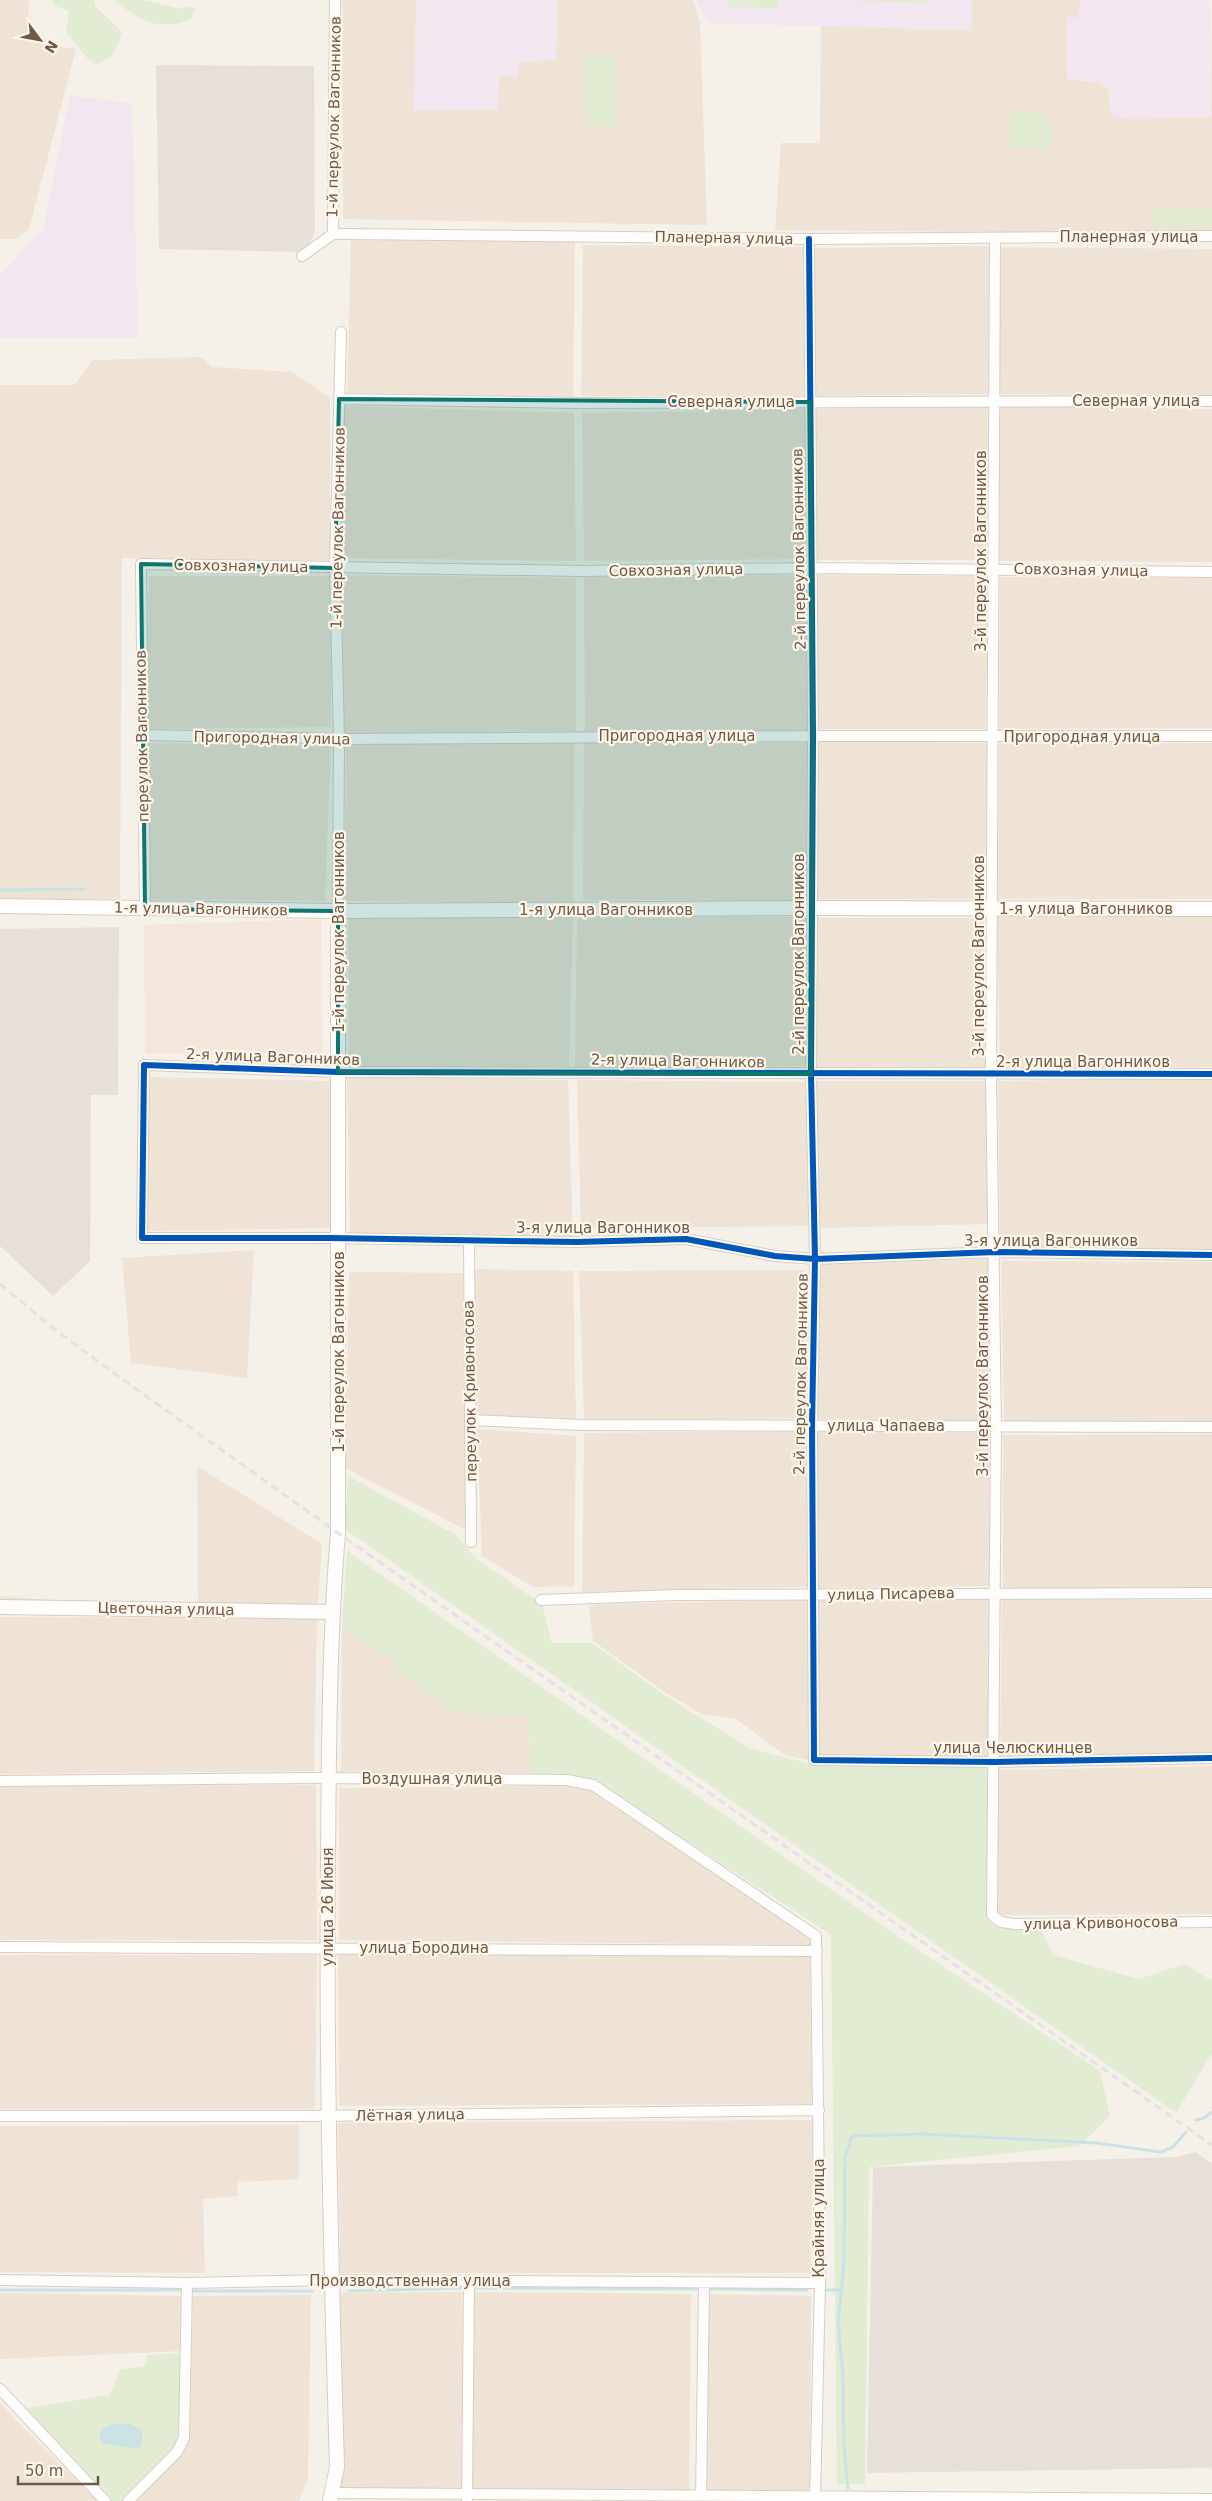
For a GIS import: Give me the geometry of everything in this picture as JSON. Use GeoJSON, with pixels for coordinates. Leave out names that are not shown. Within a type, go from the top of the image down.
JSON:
{"type":"FeatureCollection","features":[{"type":"Feature","properties":{"kind":"main road","name":"1-я улица Вагонников"},"geometry":{"type":"LineString","coordinates":[[0,906],[338,911],[812,908],[1212,909]]}},
{"type":"Feature","properties":{"kind":"main road","name":"1-й переулок Вагонников"},"geometry":{"type":"LineString","coordinates":[[338,911],[340,1238],[338,1533]]}},
{"type":"Feature","properties":{"kind":"main road","name":"улица 26 Июня"},"geometry":{"type":"LineString","coordinates":[[331,2497],[337,2467],[328,2116],[327,1947],[332,1612],[338,1533]]}},
{"type":"Feature","properties":{"kind":"main road","name":"Цветочная улица"},"geometry":{"type":"LineString","coordinates":[[0,1607],[332,1612]]}},
{"type":"Feature","properties":{"kind":"street","name":"1-й переулок Вагонников"},"geometry":{"type":"LineString","coordinates":[[332,234],[335,0]]}},
{"type":"Feature","properties":{"kind":"street","name":"Планерная улица"},"geometry":{"type":"LineString","coordinates":[[332,234],[809,239],[1212,236]]}},
{"type":"Feature","properties":{"kind":"street"},"geometry":{"type":"LineString","coordinates":[[302,256],[332,234]]}},
{"type":"Feature","properties":{"kind":"street","name":"3-й переулок Вагонников"},"geometry":{"type":"LineString","coordinates":[[992,1916],[996,1593],[995,1252],[991,1075],[995,238]]}},
{"type":"Feature","properties":{"kind":"street","name":"2-й переулок Вагонников"},"geometry":{"type":"LineString","coordinates":[[809,239],[813,736],[810,1074],[815,1259],[812,1426],[814,1760]]}},
{"type":"Feature","properties":{"kind":"street","name":"1-й переулок Вагонников"},"geometry":{"type":"LineString","coordinates":[[338,911],[339,739],[335,568],[341,332]]}},
{"type":"Feature","properties":{"kind":"street","name":"Северная улица"},"geometry":{"type":"LineString","coordinates":[[339,398],[577,403],[994,400],[1212,401]]}},
{"type":"Feature","properties":{"kind":"street","name":"Совхозная улица"},"geometry":{"type":"LineString","coordinates":[[141,564],[580,571],[811,568],[1212,572]]}},
{"type":"Feature","properties":{"kind":"street","name":"переулок Вагонников"},"geometry":{"type":"LineString","coordinates":[[141,564],[141,736],[145,908]]}},
{"type":"Feature","properties":{"kind":"street","name":"Пригородная улица"},"geometry":{"type":"LineString","coordinates":[[141,736],[339,739],[1212,736]]}},
{"type":"Feature","properties":{"kind":"street","name":"2-я улица Вагонников"},"geometry":{"type":"LineString","coordinates":[[142,1238],[144,1065],[338,1072],[991,1075],[1212,1074]]}},
{"type":"Feature","properties":{"kind":"street","name":"3-я улица Вагонников"},"geometry":{"type":"LineString","coordinates":[[142,1238],[340,1238],[577,1242],[686,1239],[775,1256],[815,1259],[995,1252],[1212,1255]]}},
{"type":"Feature","properties":{"kind":"street","name":"переулок Кривоносова"},"geometry":{"type":"LineString","coordinates":[[468,1240],[472,1542]]}},
{"type":"Feature","properties":{"kind":"street","name":"улица Чапаева"},"geometry":{"type":"LineString","coordinates":[[470,1420],[581,1425],[1212,1427]]}},
{"type":"Feature","properties":{"kind":"street","name":"улица Писарева"},"geometry":{"type":"LineString","coordinates":[[541,1600],[676,1595],[1212,1593]]}},
{"type":"Feature","properties":{"kind":"street","name":"улица Челюскинцев"},"geometry":{"type":"LineString","coordinates":[[814,1760],[994,1762],[1212,1758]]}},
{"type":"Feature","properties":{"kind":"street","name":"Воздушная улица"},"geometry":{"type":"LineString","coordinates":[[0,1781],[329,1778],[567,1780],[593,1784],[816,1936]]}},
{"type":"Feature","properties":{"kind":"street","name":"улица Кривоносова"},"geometry":{"type":"LineString","coordinates":[[992,1916],[1001,1922],[1015,1924],[1212,1922]]}},
{"type":"Feature","properties":{"kind":"street","name":"Крайняя улица"},"geometry":{"type":"LineString","coordinates":[[815,2499],[820,2283],[820,2110],[816,1936]]}},
{"type":"Feature","properties":{"kind":"street","name":"улица Бородина"},"geometry":{"type":"LineString","coordinates":[[0,1947],[327,1947],[817,1951]]}},
{"type":"Feature","properties":{"kind":"street","name":"Лётная улица"},"geometry":{"type":"LineString","coordinates":[[0,2116],[328,2116],[820,2110]]}},
{"type":"Feature","properties":{"kind":"street","name":"Производственная улица"},"geometry":{"type":"LineString","coordinates":[[0,2280],[187,2283],[332,2280],[820,2283]]}},
{"type":"Feature","properties":{"kind":"street"},"geometry":{"type":"LineString","coordinates":[[467,2498],[469,2281]]}},
{"type":"Feature","properties":{"kind":"street"},"geometry":{"type":"LineString","coordinates":[[128,2501],[177,2452],[184,2438],[187,2283]]}},
{"type":"Feature","properties":{"kind":"street"},"geometry":{"type":"LineString","coordinates":[[702,2498],[704,2283]]}},
{"type":"Feature","properties":{"kind":"street"},"geometry":{"type":"LineString","coordinates":[[0,2388],[105,2501]]}},
{"type":"Feature","properties":{"kind":"street"},"geometry":{"type":"LineString","coordinates":[[331,2497],[1212,2499]]}},
{"type":"Feature","properties":{"kind":"highlighted area"},"geometry":{"type":"Polygon","coordinates":[[[339,399],[810,402],[813,736],[811,1074],[338,1072],[338,911],[145,909],[141,564],[335,568],[339,399]]]}},
{"type":"Feature","properties":{"kind":"shaded area"},"geometry":{"type":"Polygon","coordinates":[[[0,0],[29,0],[27,41],[76,49],[29,229],[15,239],[0,239],[0,0]]]}},
{"type":"Feature","properties":{"kind":"shaded area"},"geometry":{"type":"Polygon","coordinates":[[[342,0],[416,0],[415,111],[499,76],[519,62],[556,59],[557,0],[693,0],[700,22],[707,225],[343,219],[342,0]]]}},
{"type":"Feature","properties":{"kind":"shaded area"},"geometry":{"type":"Polygon","coordinates":[[[416,0],[557,0],[556,59],[519,62],[518,77],[499,76],[498,109],[414,111],[416,0]]]}},
{"type":"Feature","properties":{"kind":"shaded area"},"geometry":{"type":"Polygon","coordinates":[[[696,0],[972,0],[971,30],[709,23],[696,0]]]}},
{"type":"Feature","properties":{"kind":"shaded area"},"geometry":{"type":"Polygon","coordinates":[[[972,0],[1080,0],[1080,17],[1067,17],[1074,80],[1099,82],[1105,86],[1109,91],[1110,107],[1128,119],[1211,117],[1212,0],[1212,234],[775,230],[781,143],[820,143],[821,26],[970,30],[972,0]]]}},
{"type":"Feature","properties":{"kind":"shaded area"},"geometry":{"type":"Polygon","coordinates":[[[1080,0],[1210,0],[1211,117],[1128,119],[1110,114],[1109,91],[1105,86],[1098,82],[1067,79],[1067,17],[1079,17],[1080,0]]]}},
{"type":"Feature","properties":{"kind":"shaded area"},"geometry":{"type":"Polygon","coordinates":[[[156,65],[314,66],[315,232],[305,252],[159,249],[156,65]]]}},
{"type":"Feature","properties":{"kind":"shaded area"},"geometry":{"type":"Polygon","coordinates":[[[70,96],[132,103],[138,338],[0,338],[0,274],[43,230],[70,96]]]}},
{"type":"Feature","properties":{"kind":"shaded area"},"geometry":{"type":"Polygon","coordinates":[[[351,240],[575,242],[573,397],[347,393],[351,240]]]}},
{"type":"Feature","properties":{"kind":"shaded area"},"geometry":{"type":"Polygon","coordinates":[[[583,245],[803,247],[804,396],[581,396],[583,245]]]}},
{"type":"Feature","properties":{"kind":"shaded area"},"geometry":{"type":"Polygon","coordinates":[[[989,246],[988,394],[814,396],[815,248],[989,246]]]}},
{"type":"Feature","properties":{"kind":"shaded area"},"geometry":{"type":"Polygon","coordinates":[[[1001,247],[1212,249],[1212,395],[998,394],[1001,247]]]}},
{"type":"Feature","properties":{"kind":"shaded area"},"geometry":{"type":"Polygon","coordinates":[[[201,357],[212,367],[292,372],[330,398],[330,561],[122,558],[120,899],[0,899],[0,385],[74,385],[93,360],[201,357]]]}},
{"type":"Feature","properties":{"kind":"shaded area"},"geometry":{"type":"Polygon","coordinates":[[[344,406],[574,413],[576,561],[344,558],[344,406]]]}},
{"type":"Feature","properties":{"kind":"shaded area"},"geometry":{"type":"Polygon","coordinates":[[[997,406],[1212,409],[1212,562],[999,561],[997,406]]]}},
{"type":"Feature","properties":{"kind":"shaded area"},"geometry":{"type":"Polygon","coordinates":[[[988,407],[987,560],[815,560],[814,409],[988,407]]]}},
{"type":"Feature","properties":{"kind":"shaded area"},"geometry":{"type":"Polygon","coordinates":[[[805,409],[805,559],[584,561],[582,413],[805,409]]]}},
{"type":"Feature","properties":{"kind":"shaded area"},"geometry":{"type":"Polygon","coordinates":[[[340,575],[576,578],[576,731],[343,733],[340,575]]]}},
{"type":"Feature","properties":{"kind":"shaded area"},"geometry":{"type":"Polygon","coordinates":[[[806,575],[809,730],[585,731],[584,577],[806,575]]]}},
{"type":"Feature","properties":{"kind":"shaded area"},"geometry":{"type":"Polygon","coordinates":[[[814,575],[988,576],[986,729],[819,729],[814,575]]]}},
{"type":"Feature","properties":{"kind":"shaded area"},"geometry":{"type":"Polygon","coordinates":[[[149,576],[332,576],[331,727],[147,729],[149,576]]]}},
{"type":"Feature","properties":{"kind":"shaded area"},"geometry":{"type":"Polygon","coordinates":[[[1000,577],[1212,578],[1212,728],[999,729],[1000,577]]]}},
{"type":"Feature","properties":{"kind":"shaded area"},"geometry":{"type":"Polygon","coordinates":[[[817,740],[988,743],[987,899],[817,899],[817,740]]]}},
{"type":"Feature","properties":{"kind":"shaded area"},"geometry":{"type":"Polygon","coordinates":[[[574,741],[573,903],[345,901],[346,745],[574,741]]]}},
{"type":"Feature","properties":{"kind":"shaded area"},"geometry":{"type":"Polygon","coordinates":[[[584,742],[808,743],[807,900],[583,900],[584,742]]]}},
{"type":"Feature","properties":{"kind":"shaded area"},"geometry":{"type":"Polygon","coordinates":[[[147,743],[331,746],[325,901],[149,899],[147,743]]]}},
{"type":"Feature","properties":{"kind":"shaded area"},"geometry":{"type":"Polygon","coordinates":[[[1212,743],[1212,899],[998,899],[999,744],[1212,743]]]}},
{"type":"Feature","properties":{"kind":"shaded area"},"geometry":{"type":"Polygon","coordinates":[[[573,916],[569,1066],[349,1067],[348,918],[573,916]]]}},
{"type":"Feature","properties":{"kind":"shaded area"},"geometry":{"type":"Polygon","coordinates":[[[997,916],[1212,916],[1212,1067],[1000,1069],[997,916]]]}},
{"type":"Feature","properties":{"kind":"shaded area"},"geometry":{"type":"Polygon","coordinates":[[[806,917],[805,1066],[575,1067],[577,918],[806,917]]]}},
{"type":"Feature","properties":{"kind":"shaded area"},"geometry":{"type":"Polygon","coordinates":[[[818,918],[984,918],[986,1068],[816,1067],[818,918]]]}},
{"type":"Feature","properties":{"kind":"shaded area"},"geometry":{"type":"Polygon","coordinates":[[[321,919],[322,1054],[145,1053],[144,925],[321,919]]]}},
{"type":"Feature","properties":{"kind":"shaded area"},"geometry":{"type":"Polygon","coordinates":[[[119,927],[118,1095],[91,1095],[90,1261],[53,1296],[0,1246],[0,929],[119,927]]]}},
{"type":"Feature","properties":{"kind":"shaded area"},"geometry":{"type":"Polygon","coordinates":[[[149,1077],[330,1081],[333,1228],[145,1231],[149,1077]]]}},
{"type":"Feature","properties":{"kind":"shaded area"},"geometry":{"type":"Polygon","coordinates":[[[347,1077],[568,1080],[573,1238],[350,1233],[347,1077]]]}},
{"type":"Feature","properties":{"kind":"shaded area"},"geometry":{"type":"Polygon","coordinates":[[[1212,1079],[1212,1250],[1000,1246],[998,1081],[1212,1079]]]}},
{"type":"Feature","properties":{"kind":"shaded area"},"geometry":{"type":"Polygon","coordinates":[[[577,1080],[806,1082],[809,1226],[581,1228],[577,1080]]]}},
{"type":"Feature","properties":{"kind":"shaded area"},"geometry":{"type":"Polygon","coordinates":[[[817,1081],[986,1081],[989,1224],[818,1228],[817,1081]]]}},
{"type":"Feature","properties":{"kind":"shaded area"},"geometry":{"type":"Polygon","coordinates":[[[254,1250],[247,1378],[131,1363],[122,1258],[254,1250]]]}},
{"type":"Feature","properties":{"kind":"shaded area"},"geometry":{"type":"Polygon","coordinates":[[[988,1259],[991,1422],[818,1419],[817,1264],[988,1259]]]}},
{"type":"Feature","properties":{"kind":"shaded area"},"geometry":{"type":"Polygon","coordinates":[[[1001,1261],[1212,1262],[1212,1423],[1004,1423],[1001,1261]]]}},
{"type":"Feature","properties":{"kind":"shaded area"},"geometry":{"type":"Polygon","coordinates":[[[475,1269],[573,1271],[576,1420],[475,1415],[475,1269]]]}},
{"type":"Feature","properties":{"kind":"shaded area"},"geometry":{"type":"Polygon","coordinates":[[[805,1270],[807,1418],[584,1421],[579,1271],[805,1270]]]}},
{"type":"Feature","properties":{"kind":"shaded area"},"geometry":{"type":"Polygon","coordinates":[[[349,1272],[463,1273],[466,1530],[345,1468],[349,1272]]]}},
{"type":"Feature","properties":{"kind":"shaded area"},"geometry":{"type":"Polygon","coordinates":[[[477,1429],[576,1436],[574,1586],[533,1587],[482,1556],[477,1429]]]}},
{"type":"Feature","properties":{"kind":"shaded area"},"geometry":{"type":"Polygon","coordinates":[[[808,1431],[808,1587],[582,1592],[584,1433],[808,1431]]]}},
{"type":"Feature","properties":{"kind":"shaded area"},"geometry":{"type":"Polygon","coordinates":[[[817,1431],[990,1433],[989,1586],[819,1588],[817,1431]]]}},
{"type":"Feature","properties":{"kind":"shaded area"},"geometry":{"type":"Polygon","coordinates":[[[1212,1434],[1212,1588],[1003,1588],[1003,1435],[1212,1434]]]}},
{"type":"Feature","properties":{"kind":"shaded area"},"geometry":{"type":"Polygon","coordinates":[[[197,1466],[322,1544],[318,1604],[198,1603],[197,1466]]]}},
{"type":"Feature","properties":{"kind":"shaded area"},"geometry":{"type":"Polygon","coordinates":[[[817,1599],[991,1599],[990,1757],[819,1755],[817,1599]]]}},
{"type":"Feature","properties":{"kind":"shaded area"},"geometry":{"type":"Polygon","coordinates":[[[1002,1599],[1212,1600],[1212,1753],[1000,1756],[1002,1599]]]}},
{"type":"Feature","properties":{"kind":"shaded area"},"geometry":{"type":"Polygon","coordinates":[[[808,1600],[808,1760],[785,1755],[736,1719],[702,1714],[666,1693],[593,1641],[589,1607],[597,1604],[808,1600]]]}},
{"type":"Feature","properties":{"kind":"shaded area"},"geometry":{"type":"Polygon","coordinates":[[[0,1617],[317,1619],[314,1771],[0,1774],[0,1617]]]}},
{"type":"Feature","properties":{"kind":"shaded area"},"geometry":{"type":"Polygon","coordinates":[[[342,1628],[396,1662],[457,1713],[529,1715],[530,1773],[341,1772],[342,1628]]]}},
{"type":"Feature","properties":{"kind":"shaded area"},"geometry":{"type":"Polygon","coordinates":[[[1212,1766],[1212,1914],[997,1915],[999,1770],[1212,1766]]]}},
{"type":"Feature","properties":{"kind":"shaded area"},"geometry":{"type":"Polygon","coordinates":[[[316,1785],[317,1940],[0,1940],[0,1786],[316,1785]]]}},
{"type":"Feature","properties":{"kind":"shaded area"},"geometry":{"type":"Polygon","coordinates":[[[573,1786],[597,1793],[810,1939],[810,1945],[339,1940],[339,1788],[573,1786]]]}},
{"type":"Feature","properties":{"kind":"shaded area"},"geometry":{"type":"Polygon","coordinates":[[[338,1954],[810,1957],[812,2104],[339,2106],[338,1954]]]}},
{"type":"Feature","properties":{"kind":"shaded area"},"geometry":{"type":"Polygon","coordinates":[[[0,1955],[317,1955],[315,2109],[0,2109],[0,1955]]]}},
{"type":"Feature","properties":{"kind":"shaded area"},"geometry":{"type":"Polygon","coordinates":[[[813,2120],[811,2273],[340,2273],[338,2123],[813,2120]]]}},
{"type":"Feature","properties":{"kind":"shaded area"},"geometry":{"type":"Polygon","coordinates":[[[299,2125],[299,2179],[238,2182],[237,2196],[203,2199],[205,2273],[0,2272],[0,2126],[299,2125]]]}},
{"type":"Feature","properties":{"kind":"shaded area"},"geometry":{"type":"Polygon","coordinates":[[[1196,2152],[1212,2164],[1212,2470],[1209,2468],[867,2473],[873,2167],[1177,2157],[1196,2152]]]}},
{"type":"Feature","properties":{"kind":"shaded area"},"geometry":{"type":"Polygon","coordinates":[[[462,2292],[463,2490],[337,2488],[340,2293],[462,2292]]]}},
{"type":"Feature","properties":{"kind":"shaded area"},"geometry":{"type":"Polygon","coordinates":[[[473,2292],[691,2294],[689,2491],[471,2491],[473,2292]]]}},
{"type":"Feature","properties":{"kind":"shaded area"},"geometry":{"type":"Polygon","coordinates":[[[0,2293],[183,2296],[182,2351],[0,2359],[0,2293]]]}},
{"type":"Feature","properties":{"kind":"shaded area"},"geometry":{"type":"Polygon","coordinates":[[[701,2294],[811,2296],[810,2490],[698,2492],[701,2294]]]}},
{"type":"Feature","properties":{"kind":"shaded area"},"geometry":{"type":"Polygon","coordinates":[[[311,2295],[308,2479],[299,2501],[135,2501],[184,2453],[190,2431],[193,2296],[311,2295]]]}},
{"type":"Feature","properties":{"kind":"shaded area"},"geometry":{"type":"Polygon","coordinates":[[[0,2403],[22,2426],[97,2501],[0,2501],[0,2403]]]}},
{"type":"Feature","properties":{"kind":"green space"},"geometry":{"type":"Polygon","coordinates":[[[52,0],[94,0],[95,6],[122,34],[114,54],[97,65],[88,59],[66,32],[69,11],[55,6],[52,0]]]}},
{"type":"Feature","properties":{"kind":"green space"},"geometry":{"type":"Polygon","coordinates":[[[114,0],[142,0],[181,9],[189,6],[196,8],[191,19],[180,23],[159,24],[141,19],[114,0]]]}},
{"type":"Feature","properties":{"kind":"green space"},"geometry":{"type":"Polygon","coordinates":[[[728,0],[779,0],[778,8],[728,7],[728,0]]]}},
{"type":"Feature","properties":{"kind":"green space"},"geometry":{"type":"Polygon","coordinates":[[[834,0],[928,0],[928,3],[834,0]]]}},
{"type":"Feature","properties":{"kind":"green space"},"geometry":{"type":"Polygon","coordinates":[[[588,57],[613,58],[617,61],[616,121],[613,126],[589,126],[586,122],[586,62],[588,57]]]}},
{"type":"Feature","properties":{"kind":"green space"},"geometry":{"type":"Polygon","coordinates":[[[1042,110],[1048,119],[1053,135],[1047,149],[1010,149],[1010,112],[1042,110]]]}},
{"type":"Feature","properties":{"kind":"green space"},"geometry":{"type":"Polygon","coordinates":[[[1153,207],[1212,207],[1212,226],[1154,227],[1153,207]]]}},
{"type":"Feature","properties":{"kind":"green space"},"geometry":{"type":"Polygon","coordinates":[[[348,1476],[456,1535],[475,1558],[542,1604],[552,1643],[592,1643],[664,1695],[749,1748],[818,1766],[990,1765],[987,1919],[998,1927],[1041,1929],[1053,1955],[1138,1979],[1185,1964],[1212,1981],[1212,2053],[1176,2113],[345,1529],[348,1476]]]}},
{"type":"Feature","properties":{"kind":"green space"},"geometry":{"type":"Polygon","coordinates":[[[347,1551],[909,1944],[1100,2071],[1110,2116],[1079,2146],[869,2167],[865,2484],[837,2484],[831,1935],[591,1778],[530,1773],[529,1715],[457,1713],[396,1670],[396,1662],[342,1628],[347,1551]]]}},
{"type":"Feature","properties":{"kind":"green space"},"geometry":{"type":"Polygon","coordinates":[[[0,1596],[52,1600],[0,1600],[0,1596]]]}},
{"type":"Feature","properties":{"kind":"green space"},"geometry":{"type":"Polygon","coordinates":[[[183,2353],[183,2422],[174,2448],[123,2501],[111,2501],[21,2409],[110,2395],[120,2369],[144,2367],[148,2355],[183,2353]]]}},
{"type":"Feature","properties":{"kind":"water"},"geometry":{"type":"Polygon","coordinates":[[[115,2424],[131,2424],[143,2431],[141,2447],[128,2448],[103,2443],[99,2436],[103,2428],[115,2424]]]}},
{"type":"Feature","properties":{"kind":"waterway"},"geometry":{"type":"LineString","coordinates":[[0,890],[85,889]]}},
{"type":"Feature","properties":{"kind":"waterway"},"geometry":{"type":"LineString","coordinates":[[1196,2120],[1204,2118],[1212,2112]]}},
{"type":"Feature","properties":{"kind":"waterway"},"geometry":{"type":"LineString","coordinates":[[848,2488],[844,2447],[843,2374],[838,2323],[844,2264],[845,2158],[852,2136],[923,2134],[1096,2143],[1161,2152],[1173,2147],[1186,2132]]}},
{"type":"Feature","properties":{"kind":"waterway"},"geometry":{"type":"LineString","coordinates":[[349,2291],[465,2288]]}},
{"type":"Feature","properties":{"kind":"waterway"},"geometry":{"type":"LineString","coordinates":[[472,2288],[698,2289]]}},
{"type":"Feature","properties":{"kind":"waterway"},"geometry":{"type":"LineString","coordinates":[[709,2289],[807,2290]]}},
{"type":"Feature","properties":{"kind":"waterway"},"geometry":{"type":"LineString","coordinates":[[0,2290],[184,2290]]}},
{"type":"Feature","properties":{"kind":"waterway"},"geometry":{"type":"LineString","coordinates":[[825,2290],[841,2290]]}},
{"type":"Feature","properties":{"kind":"waterway"},"geometry":{"type":"LineString","coordinates":[[192,2291],[312,2291]]}},
{"type":"Feature","properties":{"kind":"railway"},"geometry":{"type":"LineString","coordinates":[[0,1284],[53,1328],[100,1363],[338,1533],[1212,2145]]}},
{"type":"Feature","properties":{"kind":"cycle path"},"geometry":{"type":"LineString","coordinates":[[809,239],[813,736],[811,1074],[815,1259],[812,1426],[814,1760],[994,1762],[1212,1758]]}},
{"type":"Feature","properties":{"kind":"cycle path"},"geometry":{"type":"LineString","coordinates":[[1212,1074],[338,1072],[144,1065],[142,1238],[331,1238],[577,1242],[686,1239],[775,1256],[815,1259],[995,1252],[1212,1255]]}}]}
